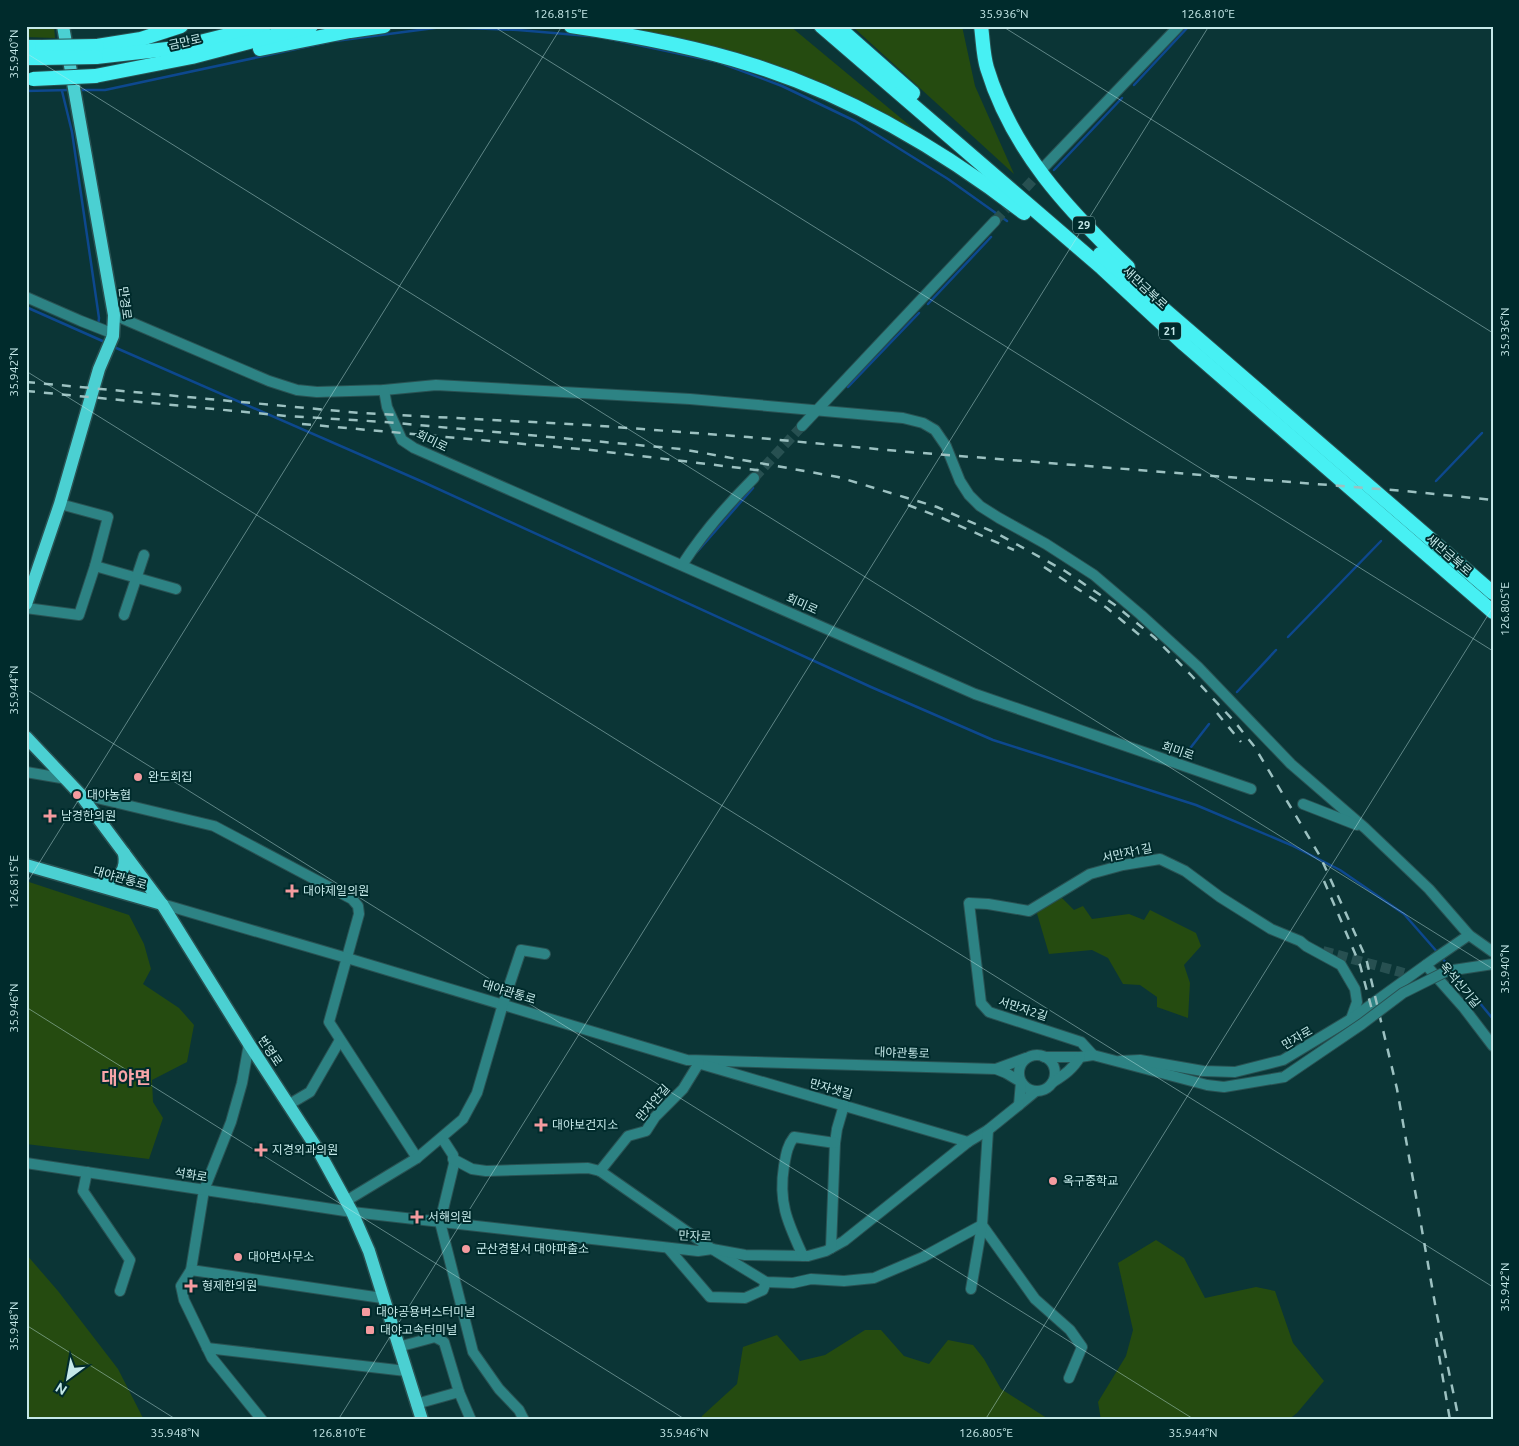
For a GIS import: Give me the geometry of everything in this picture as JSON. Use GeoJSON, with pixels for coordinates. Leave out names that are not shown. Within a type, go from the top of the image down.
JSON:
{"type":"FeatureCollection","features":[{"type":"Feature","properties":{"kind":"highway"},"geometry":{"type":"LineString","coordinates":[[133,41],[168,26]]}},
{"type":"Feature","properties":{"kind":"highway"},"geometry":{"type":"LineString","coordinates":[[26,58],[42,53],[97,52],[181,26]]}},
{"type":"Feature","properties":{"kind":"highway","name":"금만로"},"geometry":{"type":"LineString","coordinates":[[97,52],[176,48],[264,26]]}},
{"type":"Feature","properties":{"kind":"highway","name":"금만로"},"geometry":{"type":"LineString","coordinates":[[30,79],[95,76],[192,57],[311,26]]}},
{"type":"Feature","properties":{"kind":"highway"},"geometry":{"type":"LineString","coordinates":[[192,57],[242,53],[307,39],[384,26]]}},
{"type":"Feature","properties":{"kind":"highway"},"geometry":{"type":"LineString","coordinates":[[571,26],[659,41],[752,65],[830,95],[904,131],[963,169],[1052,234],[1245,388]]}},
{"type":"Feature","properties":{"kind":"highway","name":"새만금북로"},"geometry":{"type":"LineString","coordinates":[[819,26],[1102,268],[1493,593]]}},
{"type":"Feature","properties":{"kind":"highway","name":"새만금북로"},"geometry":{"type":"LineString","coordinates":[[838,26],[1245,388],[1493,612]]}},
{"type":"Feature","properties":{"kind":"highway","name":"29"},"geometry":{"type":"LineString","coordinates":[[981,26],[986,66],[999,102],[1026,153],[1052,188],[1079,219],[1245,388]]}},
{"type":"Feature","properties":{"kind":"highway"},"geometry":{"type":"LineString","coordinates":[[26,47],[42,53]]}},
{"type":"Feature","properties":{"kind":"main road","name":"만경로"},"geometry":{"type":"LineString","coordinates":[[26,604],[60,504],[99,368],[114,335],[114,315],[63,26]]}},
{"type":"Feature","properties":{"kind":"main road","name":"번영로"},"geometry":{"type":"LineString","coordinates":[[29,742],[80,794],[162,904],[249,1044],[318,1150],[349,1207],[369,1251],[382,1298],[422,1420]]}},
{"type":"Feature","properties":{"kind":"main road"},"geometry":{"type":"LineString","coordinates":[[97,885],[122,874],[126,864],[124,853]]}},
{"type":"Feature","properties":{"kind":"main road","name":"대야관통로"},"geometry":{"type":"LineString","coordinates":[[26,865],[162,904]]}},
{"type":"Feature","properties":{"kind":"street"},"geometry":{"type":"LineString","coordinates":[[1045,166],[1179,26]]}},
{"type":"Feature","properties":{"kind":"street"},"geometry":{"type":"LineString","coordinates":[[802,426],[994,221]]}},
{"type":"Feature","properties":{"kind":"street"},"geometry":{"type":"LineString","coordinates":[[26,297],[114,335]]}},
{"type":"Feature","properties":{"kind":"street"},"geometry":{"type":"LineString","coordinates":[[114,315],[269,381],[297,390],[318,392],[384,390],[436,385],[690,399],[903,418],[922,423],[935,430],[946,446],[960,481],[969,495],[980,506],[1046,544],[1094,575],[1141,615],[1198,667],[1291,764],[1364,828],[1429,889],[1469,936],[1493,952]]}},
{"type":"Feature","properties":{"kind":"street","name":"회미로"},"geometry":{"type":"LineString","coordinates":[[384,390],[388,407],[402,440],[414,448],[975,694],[1251,789]]}},
{"type":"Feature","properties":{"kind":"street"},"geometry":{"type":"LineString","coordinates":[[682,565],[698,540],[722,511],[754,478]]}},
{"type":"Feature","properties":{"kind":"street"},"geometry":{"type":"LineString","coordinates":[[26,608],[79,615],[108,517],[60,504]]}},
{"type":"Feature","properties":{"kind":"street"},"geometry":{"type":"LineString","coordinates":[[124,615],[144,555]]}},
{"type":"Feature","properties":{"kind":"street"},"geometry":{"type":"LineString","coordinates":[[95,566],[176,589]]}},
{"type":"Feature","properties":{"kind":"street"},"geometry":{"type":"LineString","coordinates":[[26,772],[67,779]]}},
{"type":"Feature","properties":{"kind":"street"},"geometry":{"type":"LineString","coordinates":[[80,794],[214,826],[352,899],[358,906],[359,914],[329,1022],[417,1158]]}},
{"type":"Feature","properties":{"kind":"street"},"geometry":{"type":"LineString","coordinates":[[1303,804],[1364,828]]}},
{"type":"Feature","properties":{"kind":"street","name":"서만자1길"},"geometry":{"type":"LineString","coordinates":[[969,903],[988,904],[1029,911],[1090,874],[1123,865],[1160,859],[1185,871],[1220,897],[1271,929],[1300,940],[1306,946],[1340,965],[1347,973],[1355,989],[1357,1002],[1351,1019]]}},
{"type":"Feature","properties":{"kind":"street","name":"서만자2길"},"geometry":{"type":"LineString","coordinates":[[969,903],[981,1003],[989,1012],[1081,1042],[1093,1055]]}},
{"type":"Feature","properties":{"kind":"street","name":"대야관통로"},"geometry":{"type":"LineString","coordinates":[[162,904],[687,1060],[996,1069]]}},
{"type":"Feature","properties":{"kind":"street"},"geometry":{"type":"LineString","coordinates":[[1469,936],[1493,942]]}},
{"type":"Feature","properties":{"kind":"street","name":"만자로"},"geometry":{"type":"LineString","coordinates":[[1120,1061],[1140,1060],[1204,1071],[1235,1072],[1283,1060],[1351,1019],[1410,973],[1469,936]]}},
{"type":"Feature","properties":{"kind":"street","name":"서만자1길"},"geometry":{"type":"LineString","coordinates":[[1306,946],[1323,952]]}},
{"type":"Feature","properties":{"kind":"street"},"geometry":{"type":"LineString","coordinates":[[349,1207],[417,1158],[463,1120],[477,1094],[521,950],[546,954]]}},
{"type":"Feature","properties":{"kind":"street","name":"옥석신기길"},"geometry":{"type":"LineString","coordinates":[[1430,962],[1493,1046]]}},
{"type":"Feature","properties":{"kind":"street","name":"만자로"},"geometry":{"type":"LineString","coordinates":[[1044,1056],[1080,1057],[1093,1055],[1207,1085],[1224,1087],[1284,1077],[1362,1024],[1403,993],[1446,971],[1493,964]]}},
{"type":"Feature","properties":{"kind":"street"},"geometry":{"type":"LineString","coordinates":[[288,1105],[310,1092],[340,1040]]}},
{"type":"Feature","properties":{"kind":"street"},"geometry":{"type":"LineString","coordinates":[[249,1044],[242,1083],[231,1122],[204,1190],[191,1270],[180,1286],[184,1300],[212,1358],[262,1420]]}},
{"type":"Feature","properties":{"kind":"street"},"geometry":{"type":"LineString","coordinates":[[996,1069],[1038,1055],[1044,1056],[1053,1064],[1055,1070],[1053,1082]]}},
{"type":"Feature","properties":{"kind":"street"},"geometry":{"type":"LineString","coordinates":[[996,1069],[1021,1082],[1027,1089],[1044,1090],[1075,1066],[1080,1057]]}},
{"type":"Feature","properties":{"kind":"street"},"geometry":{"type":"LineString","coordinates":[[1020,1105],[1021,1082],[1018,1074],[1019,1068],[1027,1058]]}},
{"type":"Feature","properties":{"kind":"street","name":"만자샛길"},"geometry":{"type":"LineString","coordinates":[[687,1060],[968,1142]]}},
{"type":"Feature","properties":{"kind":"street","name":"만자안길"},"geometry":{"type":"LineString","coordinates":[[600,1171],[628,1136],[646,1131],[686,1084],[699,1063]]}},
{"type":"Feature","properties":{"kind":"street","name":"만자로"},"geometry":{"type":"LineString","coordinates":[[349,1207],[440,1222],[668,1248],[698,1251],[712,1249],[745,1255],[803,1256],[826,1251],[844,1241],[968,1142],[988,1130],[1036,1091]]}},
{"type":"Feature","properties":{"kind":"street"},"geometry":{"type":"LineString","coordinates":[[831,1248],[835,1143],[844,1105]]}},
{"type":"Feature","properties":{"kind":"street"},"geometry":{"type":"LineString","coordinates":[[971,1289],[982,1225],[988,1130]]}},
{"type":"Feature","properties":{"kind":"street"},"geometry":{"type":"LineString","coordinates":[[803,1256],[787,1220],[783,1201],[782,1180],[788,1145],[794,1137],[835,1143]]}},
{"type":"Feature","properties":{"kind":"street"},"geometry":{"type":"LineString","coordinates":[[442,1138],[448,1146],[454,1164],[440,1222],[473,1352],[499,1389],[519,1410],[524,1420]]}},
{"type":"Feature","properties":{"kind":"street"},"geometry":{"type":"LineString","coordinates":[[453,1159],[472,1169],[486,1171],[588,1168],[600,1171],[712,1249],[766,1282],[793,1283],[810,1279],[844,1281],[874,1278],[923,1257],[982,1225]]}},
{"type":"Feature","properties":{"kind":"street","name":"석화로"},"geometry":{"type":"LineString","coordinates":[[26,1163],[204,1190],[349,1207]]}},
{"type":"Feature","properties":{"kind":"street"},"geometry":{"type":"LineString","coordinates":[[86,1172],[83,1191],[130,1260],[120,1291]]}},
{"type":"Feature","properties":{"kind":"street"},"geometry":{"type":"LineString","coordinates":[[982,1225],[1035,1299],[1070,1330],[1082,1347],[1069,1378]]}},
{"type":"Feature","properties":{"kind":"street"},"geometry":{"type":"LineString","coordinates":[[668,1248],[710,1297],[745,1298],[763,1290],[766,1282]]}},
{"type":"Feature","properties":{"kind":"street"},"geometry":{"type":"LineString","coordinates":[[191,1270],[382,1298]]}},
{"type":"Feature","properties":{"kind":"street"},"geometry":{"type":"LineString","coordinates":[[398,1347],[435,1337],[444,1342],[459,1392],[471,1420]]}},
{"type":"Feature","properties":{"kind":"street"},"geometry":{"type":"LineString","coordinates":[[207,1348],[406,1371]]}},
{"type":"Feature","properties":{"kind":"street"},"geometry":{"type":"LineString","coordinates":[[416,1404],[459,1392]]}},
{"type":"Feature","properties":{"kind":"green space"},"geometry":{"type":"Polygon","coordinates":[[[26,26],[54,26],[55,38],[26,37],[26,26]]]}},
{"type":"Feature","properties":{"kind":"green space"},"geometry":{"type":"Polygon","coordinates":[[[610,26],[790,26],[926,139],[790,71],[636,29],[610,26]]]}},
{"type":"Feature","properties":{"kind":"green space"},"geometry":{"type":"Polygon","coordinates":[[[852,26],[962,26],[975,86],[1014,174],[852,26]]]}},
{"type":"Feature","properties":{"kind":"green space"},"geometry":{"type":"Polygon","coordinates":[[[26,881],[129,915],[144,944],[151,969],[143,984],[179,1008],[194,1025],[187,1062],[152,1080],[153,1102],[163,1118],[149,1159],[26,1144],[26,881]]]}},
{"type":"Feature","properties":{"kind":"green space"},"geometry":{"type":"Polygon","coordinates":[[[1061,897],[1074,910],[1083,906],[1092,919],[1129,914],[1144,920],[1150,910],[1196,933],[1201,946],[1184,965],[1190,983],[1188,1018],[1157,1007],[1157,997],[1140,985],[1123,984],[1108,958],[1092,950],[1049,954],[1036,910],[1061,897]]]}},
{"type":"Feature","properties":{"kind":"green space"},"geometry":{"type":"Polygon","coordinates":[[[1156,1240],[1184,1258],[1205,1298],[1256,1287],[1275,1291],[1293,1343],[1324,1381],[1297,1413],[1288,1420],[1101,1420],[1098,1402],[1126,1356],[1133,1330],[1118,1263],[1156,1240]]]}},
{"type":"Feature","properties":{"kind":"green space"},"geometry":{"type":"Polygon","coordinates":[[[26,1254],[58,1291],[118,1369],[144,1420],[26,1420],[26,1254]]]}},
{"type":"Feature","properties":{"kind":"green space"},"geometry":{"type":"Polygon","coordinates":[[[865,1330],[881,1330],[904,1356],[929,1364],[948,1340],[973,1345],[984,1359],[1001,1389],[1050,1420],[701,1420],[702,1416],[737,1384],[743,1347],[777,1335],[800,1361],[825,1355],[865,1330]]]}},
{"type":"Feature","properties":{"kind":"waterway"},"geometry":{"type":"LineString","coordinates":[[1134,85],[1189,26]]}},
{"type":"Feature","properties":{"kind":"waterway"},"geometry":{"type":"LineString","coordinates":[[335,41],[442,27],[518,30],[601,37],[718,62],[782,86],[855,121],[948,179],[1007,221]]}},
{"type":"Feature","properties":{"kind":"waterway"},"geometry":{"type":"LineString","coordinates":[[80,90],[105,90],[329,42]]}},
{"type":"Feature","properties":{"kind":"waterway"},"geometry":{"type":"LineString","coordinates":[[26,91],[69,90]]}},
{"type":"Feature","properties":{"kind":"waterway"},"geometry":{"type":"LineString","coordinates":[[62,91],[72,132],[99,318],[98,326]]}},
{"type":"Feature","properties":{"kind":"waterway"},"geometry":{"type":"LineString","coordinates":[[1054,170],[1122,98]]}},
{"type":"Feature","properties":{"kind":"waterway"},"geometry":{"type":"LineString","coordinates":[[928,304],[991,237]]}},
{"type":"Feature","properties":{"kind":"waterway"},"geometry":{"type":"LineString","coordinates":[[26,307],[107,343]]}},
{"type":"Feature","properties":{"kind":"waterway"},"geometry":{"type":"LineString","coordinates":[[848,387],[919,313]]}},
{"type":"Feature","properties":{"kind":"waterway"},"geometry":{"type":"LineString","coordinates":[[114,347],[423,482],[871,687],[993,740],[1196,805],[1291,845],[1340,870],[1404,914],[1439,954]]}},
{"type":"Feature","properties":{"kind":"waterway"},"geometry":{"type":"LineString","coordinates":[[1436,481],[1482,433]]}},
{"type":"Feature","properties":{"kind":"waterway"},"geometry":{"type":"LineString","coordinates":[[696,553],[753,488]]}},
{"type":"Feature","properties":{"kind":"waterway"},"geometry":{"type":"LineString","coordinates":[[1288,637],[1381,541]]}},
{"type":"Feature","properties":{"kind":"waterway"},"geometry":{"type":"LineString","coordinates":[[1237,692],[1276,650]]}},
{"type":"Feature","properties":{"kind":"waterway"},"geometry":{"type":"LineString","coordinates":[[1188,751],[1209,724]]}},
{"type":"Feature","properties":{"kind":"waterway"},"geometry":{"type":"LineString","coordinates":[[1442,958],[1450,967]]}},
{"type":"Feature","properties":{"kind":"waterway"},"geometry":{"type":"LineString","coordinates":[[1455,973],[1493,1019]]}},
{"type":"Feature","properties":{"kind":"tunnel"},"geometry":{"type":"LineString","coordinates":[[995,221],[1045,167]]}},
{"type":"Feature","properties":{"kind":"tunnel"},"geometry":{"type":"LineString","coordinates":[[754,478],[802,426]]}},
{"type":"Feature","properties":{"kind":"tunnel"},"geometry":{"type":"LineString","coordinates":[[1323,951],[1404,973]]}},
{"type":"Feature","properties":{"kind":"railway"},"geometry":{"type":"LineString","coordinates":[[26,382],[360,413],[588,425],[748,437],[909,452],[1405,491],[1493,500]]}},
{"type":"Feature","properties":{"kind":"railway"},"geometry":{"type":"LineString","coordinates":[[26,391],[287,416],[385,422],[681,449],[838,477],[937,507],[998,534],[1065,571],[1115,605],[1155,638],[1234,721],[1254,746],[1320,856],[1366,958],[1397,1089],[1437,1315],[1459,1420]]}},
{"type":"Feature","properties":{"kind":"railway"},"geometry":{"type":"LineString","coordinates":[[302,424],[591,450],[765,471]]}},
{"type":"Feature","properties":{"kind":"railway"},"geometry":{"type":"LineString","coordinates":[[908,505],[1014,550]]}},
{"type":"Feature","properties":{"kind":"railway"},"geometry":{"type":"LineString","coordinates":[[1044,567],[1107,608],[1143,638]]}},
{"type":"Feature","properties":{"kind":"railway"},"geometry":{"type":"LineString","coordinates":[[1217,713],[1241,742]]}},
{"type":"Feature","properties":{"kind":"railway"},"geometry":{"type":"LineString","coordinates":[[1324,881],[1360,965],[1372,1010]]}},
{"type":"Feature","properties":{"kind":"railway"},"geometry":{"type":"LineString","coordinates":[[1436,1338],[1450,1420]]}},
{"type":"Feature","properties":{"kind":"place","name":"완도회집"},"geometry":{"type":"Point","coordinates":[138,777]}},
{"type":"Feature","properties":{"kind":"place","name":"대야농협"},"geometry":{"type":"Point","coordinates":[77,795]}},
{"type":"Feature","properties":{"kind":"place","name":"남경한의원"},"geometry":{"type":"Point","coordinates":[50,816]}},
{"type":"Feature","properties":{"kind":"place","name":"대야제일의원"},"geometry":{"type":"Point","coordinates":[292,891]}},
{"type":"Feature","properties":{"kind":"place","name":"대야보건지소"},"geometry":{"type":"Point","coordinates":[541,1125]}},
{"type":"Feature","properties":{"kind":"place","name":"지경외과의원"},"geometry":{"type":"Point","coordinates":[261,1150]}},
{"type":"Feature","properties":{"kind":"place","name":"옥구중학교"},"geometry":{"type":"Point","coordinates":[1053,1181]}},
{"type":"Feature","properties":{"kind":"place","name":"서해의원"},"geometry":{"type":"Point","coordinates":[417,1217]}},
{"type":"Feature","properties":{"kind":"place","name":"군산경찰서 대야파출소"},"geometry":{"type":"Point","coordinates":[466,1249]}},
{"type":"Feature","properties":{"kind":"place","name":"대야면사무소"},"geometry":{"type":"Point","coordinates":[238,1257]}},
{"type":"Feature","properties":{"kind":"place","name":"형제한의원"},"geometry":{"type":"Point","coordinates":[191,1286]}},
{"type":"Feature","properties":{"kind":"place","name":"대야공용버스터미널"},"geometry":{"type":"Point","coordinates":[366,1312]}},
{"type":"Feature","properties":{"kind":"place","name":"대야고속터미널"},"geometry":{"type":"Point","coordinates":[370,1330]}},
{"type":"Feature","properties":{"kind":"district","name":"대야면"},"geometry":{"type":"Point","coordinates":[126,1078]}}]}
